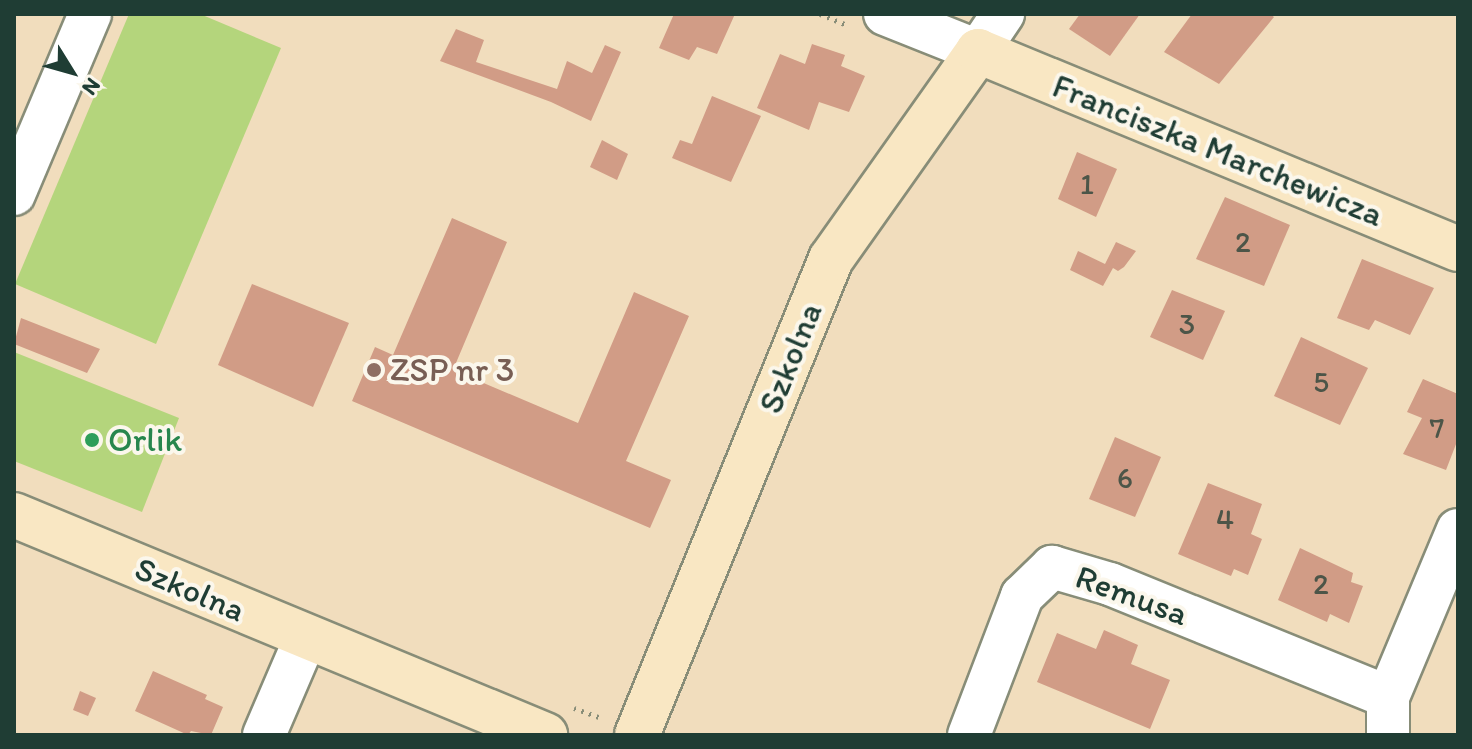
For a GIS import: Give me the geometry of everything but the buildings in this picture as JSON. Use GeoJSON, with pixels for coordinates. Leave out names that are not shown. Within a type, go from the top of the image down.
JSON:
{"type":"FeatureCollection","features":[{"type":"Feature","properties":{"kind":"street"},"geometry":{"type":"LineString","coordinates":[[14,194],[90,14]]}},
{"type":"Feature","properties":{"kind":"street"},"geometry":{"type":"LineString","coordinates":[[885,14],[978,51]]}},
{"type":"Feature","properties":{"kind":"street","name":"Szkolna"},"geometry":{"type":"LineString","coordinates":[[637,735],[831,259],[1003,14]]}},
{"type":"Feature","properties":{"kind":"street","name":"Franciszka Marchewicza"},"geometry":{"type":"LineString","coordinates":[[978,51],[1458,249]]}},
{"type":"Feature","properties":{"kind":"street","name":"Szkolna"},"geometry":{"type":"LineString","coordinates":[[14,515],[545,735]]}},
{"type":"Feature","properties":{"kind":"street"},"geometry":{"type":"LineString","coordinates":[[1388,716],[1458,530]]}},
{"type":"Feature","properties":{"kind":"street","name":"Remusa"},"geometry":{"type":"LineString","coordinates":[[969,735],[1022,596],[1052,567],[1110,584],[1388,716]]}},
{"type":"Feature","properties":{"kind":"street"},"geometry":{"type":"LineString","coordinates":[[264,735],[306,637]]}},
{"type":"Feature","properties":{"kind":"green space"},"geometry":{"type":"Polygon","coordinates":[[[129,14],[200,14],[281,48],[156,344],[15,284],[129,14]]]}},
{"type":"Feature","properties":{"kind":"green space","name":"Orlik"},"geometry":{"type":"Polygon","coordinates":[[[14,352],[179,418],[142,512],[14,461],[14,352]]]}},
{"type":"Feature","properties":{"kind":"place","name":"ZSP nr 3"},"geometry":{"type":"Point","coordinates":[374,370]}},
{"type":"Feature","properties":{"kind":"place","name":"Orlik"},"geometry":{"type":"Point","coordinates":[92,440]}}]}
